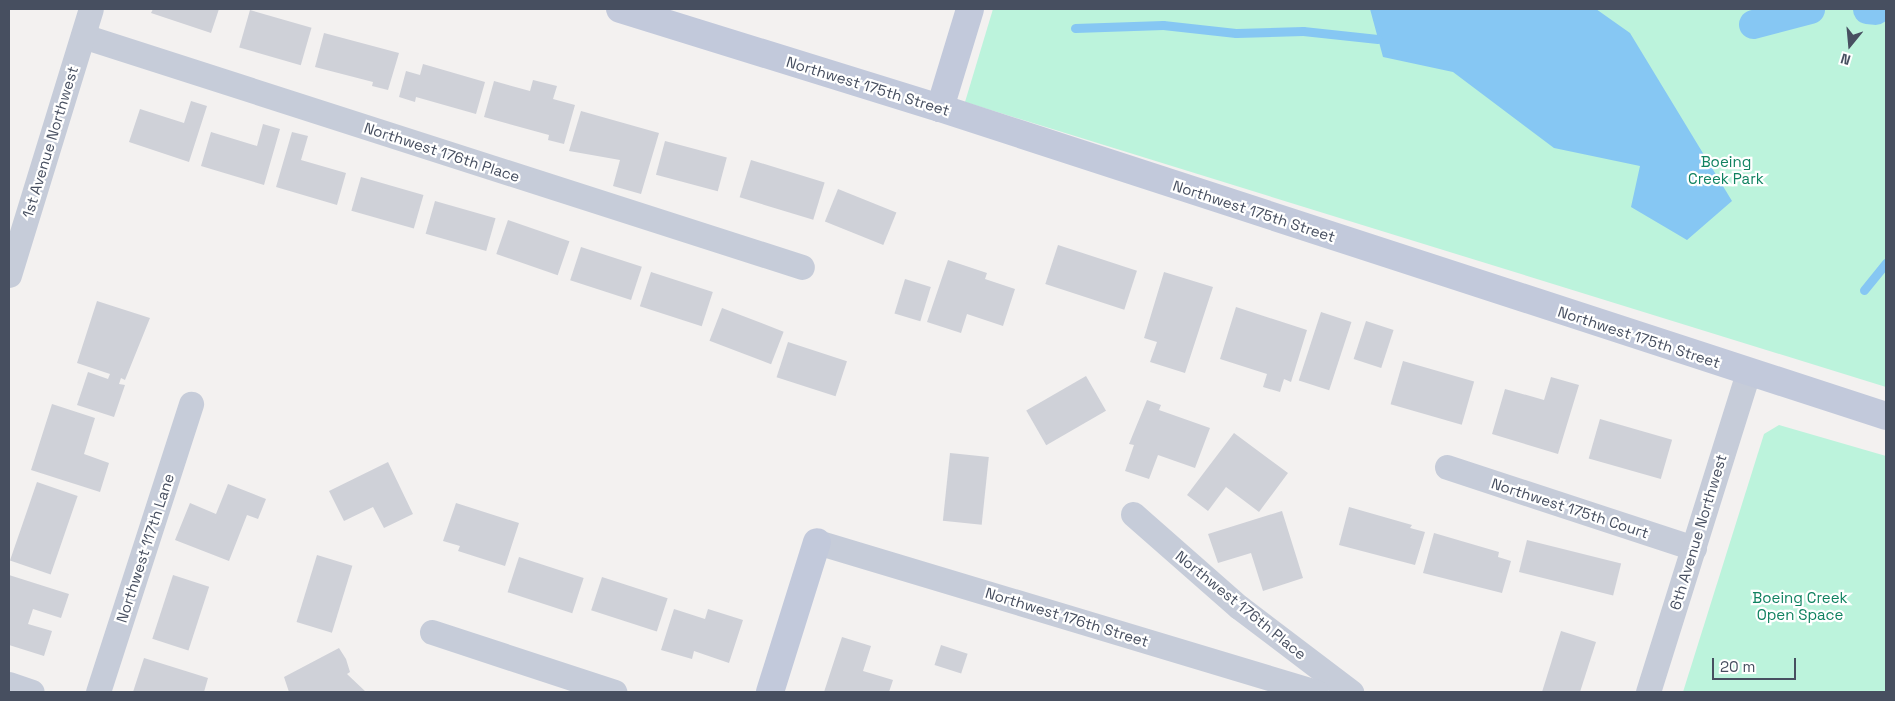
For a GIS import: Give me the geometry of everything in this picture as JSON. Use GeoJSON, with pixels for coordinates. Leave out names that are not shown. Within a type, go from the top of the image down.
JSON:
{"type":"FeatureCollection","features":[{"type":"Feature","properties":{"kind":"street","name":"1st Avenue Northwest"},"geometry":{"type":"LineString","coordinates":[[9,275],[91,9]]}},
{"type":"Feature","properties":{"kind":"street","name":"Northwest 175th Street"},"geometry":{"type":"LineString","coordinates":[[620,9],[940,108],[1886,416]]}},
{"type":"Feature","properties":{"kind":"street"},"geometry":{"type":"LineString","coordinates":[[940,108],[970,9]]}},
{"type":"Feature","properties":{"kind":"street","name":"Northwest 176th Place"},"geometry":{"type":"LineString","coordinates":[[83,36],[802,268]]}},
{"type":"Feature","properties":{"kind":"street","name":"6th Avenue Northwest"},"geometry":{"type":"LineString","coordinates":[[1648,692],[1748,372]]}},
{"type":"Feature","properties":{"kind":"street","name":"Northwest 117th Lane"},"geometry":{"type":"LineString","coordinates":[[98,692],[191,404]]}},
{"type":"Feature","properties":{"kind":"street","name":"Northwest 175th Court"},"geometry":{"type":"LineString","coordinates":[[1447,467],[1694,548]]}},
{"type":"Feature","properties":{"kind":"street","name":"Northwest 176th Place"},"geometry":{"type":"LineString","coordinates":[[1133,514],[1239,607],[1351,692]]}},
{"type":"Feature","properties":{"kind":"street"},"geometry":{"type":"LineString","coordinates":[[770,692],[817,542]]}},
{"type":"Feature","properties":{"kind":"street","name":"Northwest 176th Street"},"geometry":{"type":"LineString","coordinates":[[817,542],[1316,692]]}},
{"type":"Feature","properties":{"kind":"street"},"geometry":{"type":"LineString","coordinates":[[432,632],[614,692]]}},
{"type":"Feature","properties":{"kind":"street"},"geometry":{"type":"LineString","coordinates":[[9,684],[32,692]]}},
{"type":"Feature","properties":{"kind":"green space","name":"Boeing Creek Park"},"geometry":{"type":"Polygon","coordinates":[[[993,9],[1886,9],[1886,387],[965,102],[993,9]]]}},
{"type":"Feature","properties":{"kind":"green space","name":"Boeing Creek Open Space"},"geometry":{"type":"Polygon","coordinates":[[[1779,425],[1886,456],[1886,692],[1683,692],[1764,434],[1779,425]]]}},
{"type":"Feature","properties":{"kind":"water"},"geometry":{"type":"Polygon","coordinates":[[[1370,9],[1596,9],[1630,33],[1732,201],[1687,240],[1631,207],[1640,166],[1554,148],[1453,72],[1383,57],[1370,9]]]}},
{"type":"Feature","properties":{"kind":"building"},"geometry":{"type":"Polygon","coordinates":[[[153,9],[219,9],[211,33],[151,13],[153,9]]]}},
{"type":"Feature","properties":{"kind":"building"},"geometry":{"type":"Polygon","coordinates":[[[250,10],[312,28],[301,65],[239,47],[250,10]]]}},
{"type":"Feature","properties":{"kind":"building"},"geometry":{"type":"Polygon","coordinates":[[[324,33],[399,53],[388,90],[372,86],[373,82],[315,67],[324,33]]]}},
{"type":"Feature","properties":{"kind":"building"},"geometry":{"type":"Polygon","coordinates":[[[423,64],[485,82],[476,114],[416,97],[415,102],[399,97],[406,71],[420,75],[423,64]]]}},
{"type":"Feature","properties":{"kind":"building"},"geometry":{"type":"Polygon","coordinates":[[[533,80],[557,86],[553,99],[575,105],[564,144],[548,140],[549,135],[484,117],[494,81],[530,91],[533,80]]]}},
{"type":"Feature","properties":{"kind":"building"},"geometry":{"type":"Polygon","coordinates":[[[191,101],[207,106],[189,162],[129,142],[140,109],[184,123],[191,101]]]}},
{"type":"Feature","properties":{"kind":"building"},"geometry":{"type":"Polygon","coordinates":[[[581,111],[659,133],[641,194],[613,186],[620,160],[569,151],[581,111]]]}},
{"type":"Feature","properties":{"kind":"building"},"geometry":{"type":"Polygon","coordinates":[[[263,124],[280,129],[264,185],[201,166],[211,132],[257,146],[263,124]]]}},
{"type":"Feature","properties":{"kind":"building"},"geometry":{"type":"Polygon","coordinates":[[[292,132],[308,136],[301,160],[346,173],[337,205],[276,187],[292,132]]]}},
{"type":"Feature","properties":{"kind":"building"},"geometry":{"type":"Polygon","coordinates":[[[665,141],[727,158],[718,191],[656,175],[665,141]]]}},
{"type":"Feature","properties":{"kind":"building"},"geometry":{"type":"Polygon","coordinates":[[[751,160],[825,183],[813,220],[740,197],[751,160]]]}},
{"type":"Feature","properties":{"kind":"building"},"geometry":{"type":"Polygon","coordinates":[[[361,177],[423,195],[414,229],[351,211],[361,177]]]}},
{"type":"Feature","properties":{"kind":"building"},"geometry":{"type":"Polygon","coordinates":[[[838,189],[896,213],[883,245],[825,221],[838,189]]]}},
{"type":"Feature","properties":{"kind":"building"},"geometry":{"type":"Polygon","coordinates":[[[435,201],[496,218],[486,251],[426,234],[435,201]]]}},
{"type":"Feature","properties":{"kind":"building"},"geometry":{"type":"Polygon","coordinates":[[[508,220],[569,241],[558,275],[496,254],[508,220]]]}},
{"type":"Feature","properties":{"kind":"building"},"geometry":{"type":"Polygon","coordinates":[[[1058,245],[1137,271],[1124,310],[1045,284],[1058,245]]]}},
{"type":"Feature","properties":{"kind":"building"},"geometry":{"type":"Polygon","coordinates":[[[581,247],[642,267],[631,300],[570,280],[581,247]]]}},
{"type":"Feature","properties":{"kind":"building"},"geometry":{"type":"Polygon","coordinates":[[[948,260],[987,273],[985,279],[1015,289],[1003,326],[967,314],[961,333],[927,322],[948,260]]]}},
{"type":"Feature","properties":{"kind":"building"},"geometry":{"type":"Polygon","coordinates":[[[651,272],[713,292],[702,326],[640,306],[651,272]]]}},
{"type":"Feature","properties":{"kind":"building"},"geometry":{"type":"Polygon","coordinates":[[[1164,272],[1213,287],[1185,373],[1150,362],[1157,342],[1144,338],[1164,272]]]}},
{"type":"Feature","properties":{"kind":"building"},"geometry":{"type":"Polygon","coordinates":[[[905,279],[931,287],[920,321],[894,313],[905,279]]]}},
{"type":"Feature","properties":{"kind":"building"},"geometry":{"type":"Polygon","coordinates":[[[97,301],[150,318],[125,380],[121,378],[119,384],[125,385],[114,417],[77,405],[88,372],[108,379],[110,374],[77,363],[97,301]]]}},
{"type":"Feature","properties":{"kind":"building"},"geometry":{"type":"Polygon","coordinates":[[[1236,307],[1307,330],[1291,382],[1284,379],[1280,392],[1263,387],[1267,374],[1220,359],[1236,307]]]}},
{"type":"Feature","properties":{"kind":"building"},"geometry":{"type":"Polygon","coordinates":[[[722,308],[784,332],[771,364],[709,341],[722,308]]]}},
{"type":"Feature","properties":{"kind":"building"},"geometry":{"type":"Polygon","coordinates":[[[1321,312],[1351,322],[1329,390],[1299,380],[1321,312]]]}},
{"type":"Feature","properties":{"kind":"building"},"geometry":{"type":"Polygon","coordinates":[[[1366,321],[1394,330],[1381,368],[1354,359],[1366,321]]]}},
{"type":"Feature","properties":{"kind":"building"},"geometry":{"type":"Polygon","coordinates":[[[788,342],[847,361],[836,396],[777,377],[788,342]]]}},
{"type":"Feature","properties":{"kind":"building"},"geometry":{"type":"Polygon","coordinates":[[[1403,361],[1474,381],[1462,425],[1391,404],[1403,361]]]}},
{"type":"Feature","properties":{"kind":"building"},"geometry":{"type":"Polygon","coordinates":[[[1086,376],[1106,411],[1046,445],[1026,410],[1086,376]]]}},
{"type":"Feature","properties":{"kind":"building"},"geometry":{"type":"Polygon","coordinates":[[[1551,377],[1579,385],[1558,454],[1492,434],[1505,389],[1544,400],[1551,377]]]}},
{"type":"Feature","properties":{"kind":"building"},"geometry":{"type":"Polygon","coordinates":[[[1147,400],[1161,405],[1159,410],[1210,428],[1195,468],[1158,455],[1149,479],[1125,471],[1134,445],[1129,444],[1147,400]]]}},
{"type":"Feature","properties":{"kind":"building"},"geometry":{"type":"Polygon","coordinates":[[[52,404],[95,418],[84,454],[109,463],[100,492],[31,470],[52,404]]]}},
{"type":"Feature","properties":{"kind":"building"},"geometry":{"type":"Polygon","coordinates":[[[1600,419],[1672,440],[1661,479],[1589,458],[1600,419]]]}},
{"type":"Feature","properties":{"kind":"building"},"geometry":{"type":"Polygon","coordinates":[[[1234,433],[1288,473],[1259,512],[1226,487],[1208,511],[1187,495],[1234,433]]]}},
{"type":"Feature","properties":{"kind":"building"},"geometry":{"type":"Polygon","coordinates":[[[950,453],[989,457],[982,525],[943,521],[950,453]]]}},
{"type":"Feature","properties":{"kind":"building"},"geometry":{"type":"Polygon","coordinates":[[[388,462],[413,514],[384,528],[373,507],[344,521],[329,491],[388,462]]]}},
{"type":"Feature","properties":{"kind":"building"},"geometry":{"type":"Polygon","coordinates":[[[37,482],[78,496],[51,574],[10,560],[37,482]]]}},
{"type":"Feature","properties":{"kind":"building"},"geometry":{"type":"Polygon","coordinates":[[[228,484],[266,499],[258,519],[247,515],[229,561],[175,540],[190,503],[216,514],[228,484]]]}},
{"type":"Feature","properties":{"kind":"building"},"geometry":{"type":"Polygon","coordinates":[[[456,503],[519,523],[505,566],[458,551],[460,546],[443,541],[456,503]]]}},
{"type":"Feature","properties":{"kind":"building"},"geometry":{"type":"Polygon","coordinates":[[[1349,507],[1412,525],[1410,528],[1425,532],[1415,565],[1339,545],[1349,507]]]}},
{"type":"Feature","properties":{"kind":"building"},"geometry":{"type":"Polygon","coordinates":[[[1282,511],[1303,578],[1263,591],[1251,553],[1218,563],[1208,534],[1282,511]]]}},
{"type":"Feature","properties":{"kind":"building"},"geometry":{"type":"Polygon","coordinates":[[[1434,533],[1499,552],[1498,557],[1511,561],[1502,593],[1423,573],[1434,533]]]}},
{"type":"Feature","properties":{"kind":"building"},"geometry":{"type":"Polygon","coordinates":[[[1527,540],[1621,563],[1613,595],[1519,572],[1527,540]]]}},
{"type":"Feature","properties":{"kind":"building"},"geometry":{"type":"Polygon","coordinates":[[[317,555],[352,566],[332,633],[297,622],[317,555]]]}},
{"type":"Feature","properties":{"kind":"building"},"geometry":{"type":"Polygon","coordinates":[[[519,557],[584,578],[572,613],[508,592],[519,557]]]}},
{"type":"Feature","properties":{"kind":"building"},"geometry":{"type":"Polygon","coordinates":[[[9,575],[69,594],[61,618],[33,609],[28,624],[52,631],[44,656],[9,645],[9,575]]]}},
{"type":"Feature","properties":{"kind":"building"},"geometry":{"type":"Polygon","coordinates":[[[173,575],[209,587],[188,650],[152,639],[173,575]]]}},
{"type":"Feature","properties":{"kind":"building"},"geometry":{"type":"Polygon","coordinates":[[[602,577],[668,598],[657,632],[591,610],[602,577]]]}},
{"type":"Feature","properties":{"kind":"building"},"geometry":{"type":"Polygon","coordinates":[[[674,609],[705,619],[708,609],[743,620],[729,663],[694,651],[692,659],[661,650],[674,609]]]}},
{"type":"Feature","properties":{"kind":"building"},"geometry":{"type":"Polygon","coordinates":[[[1561,631],[1596,642],[1580,692],[1542,692],[1561,631]]]}},
{"type":"Feature","properties":{"kind":"building"},"geometry":{"type":"Polygon","coordinates":[[[842,637],[871,646],[863,671],[893,680],[889,692],[824,692],[842,637]]]}},
{"type":"Feature","properties":{"kind":"building"},"geometry":{"type":"Polygon","coordinates":[[[941,645],[968,654],[961,674],[935,665],[941,645]]]}},
{"type":"Feature","properties":{"kind":"building"},"geometry":{"type":"Polygon","coordinates":[[[339,648],[346,659],[350,672],[347,674],[366,692],[289,692],[284,677],[339,648]]]}},
{"type":"Feature","properties":{"kind":"building"},"geometry":{"type":"Polygon","coordinates":[[[144,658],[208,678],[204,692],[133,692],[144,658]]]}},
{"type":"Feature","properties":{"kind":"waterway"},"geometry":{"type":"LineString","coordinates":[[1753,24],[1810,9]]}},
{"type":"Feature","properties":{"kind":"waterway"},"geometry":{"type":"LineString","coordinates":[[1867,9],[1875,10]]}},
{"type":"Feature","properties":{"kind":"waterway"},"geometry":{"type":"LineString","coordinates":[[1075,28],[1163,25],[1236,33],[1303,31],[1378,39]]}},
{"type":"Feature","properties":{"kind":"waterway"},"geometry":{"type":"LineString","coordinates":[[1864,290],[1886,263]]}}]}
